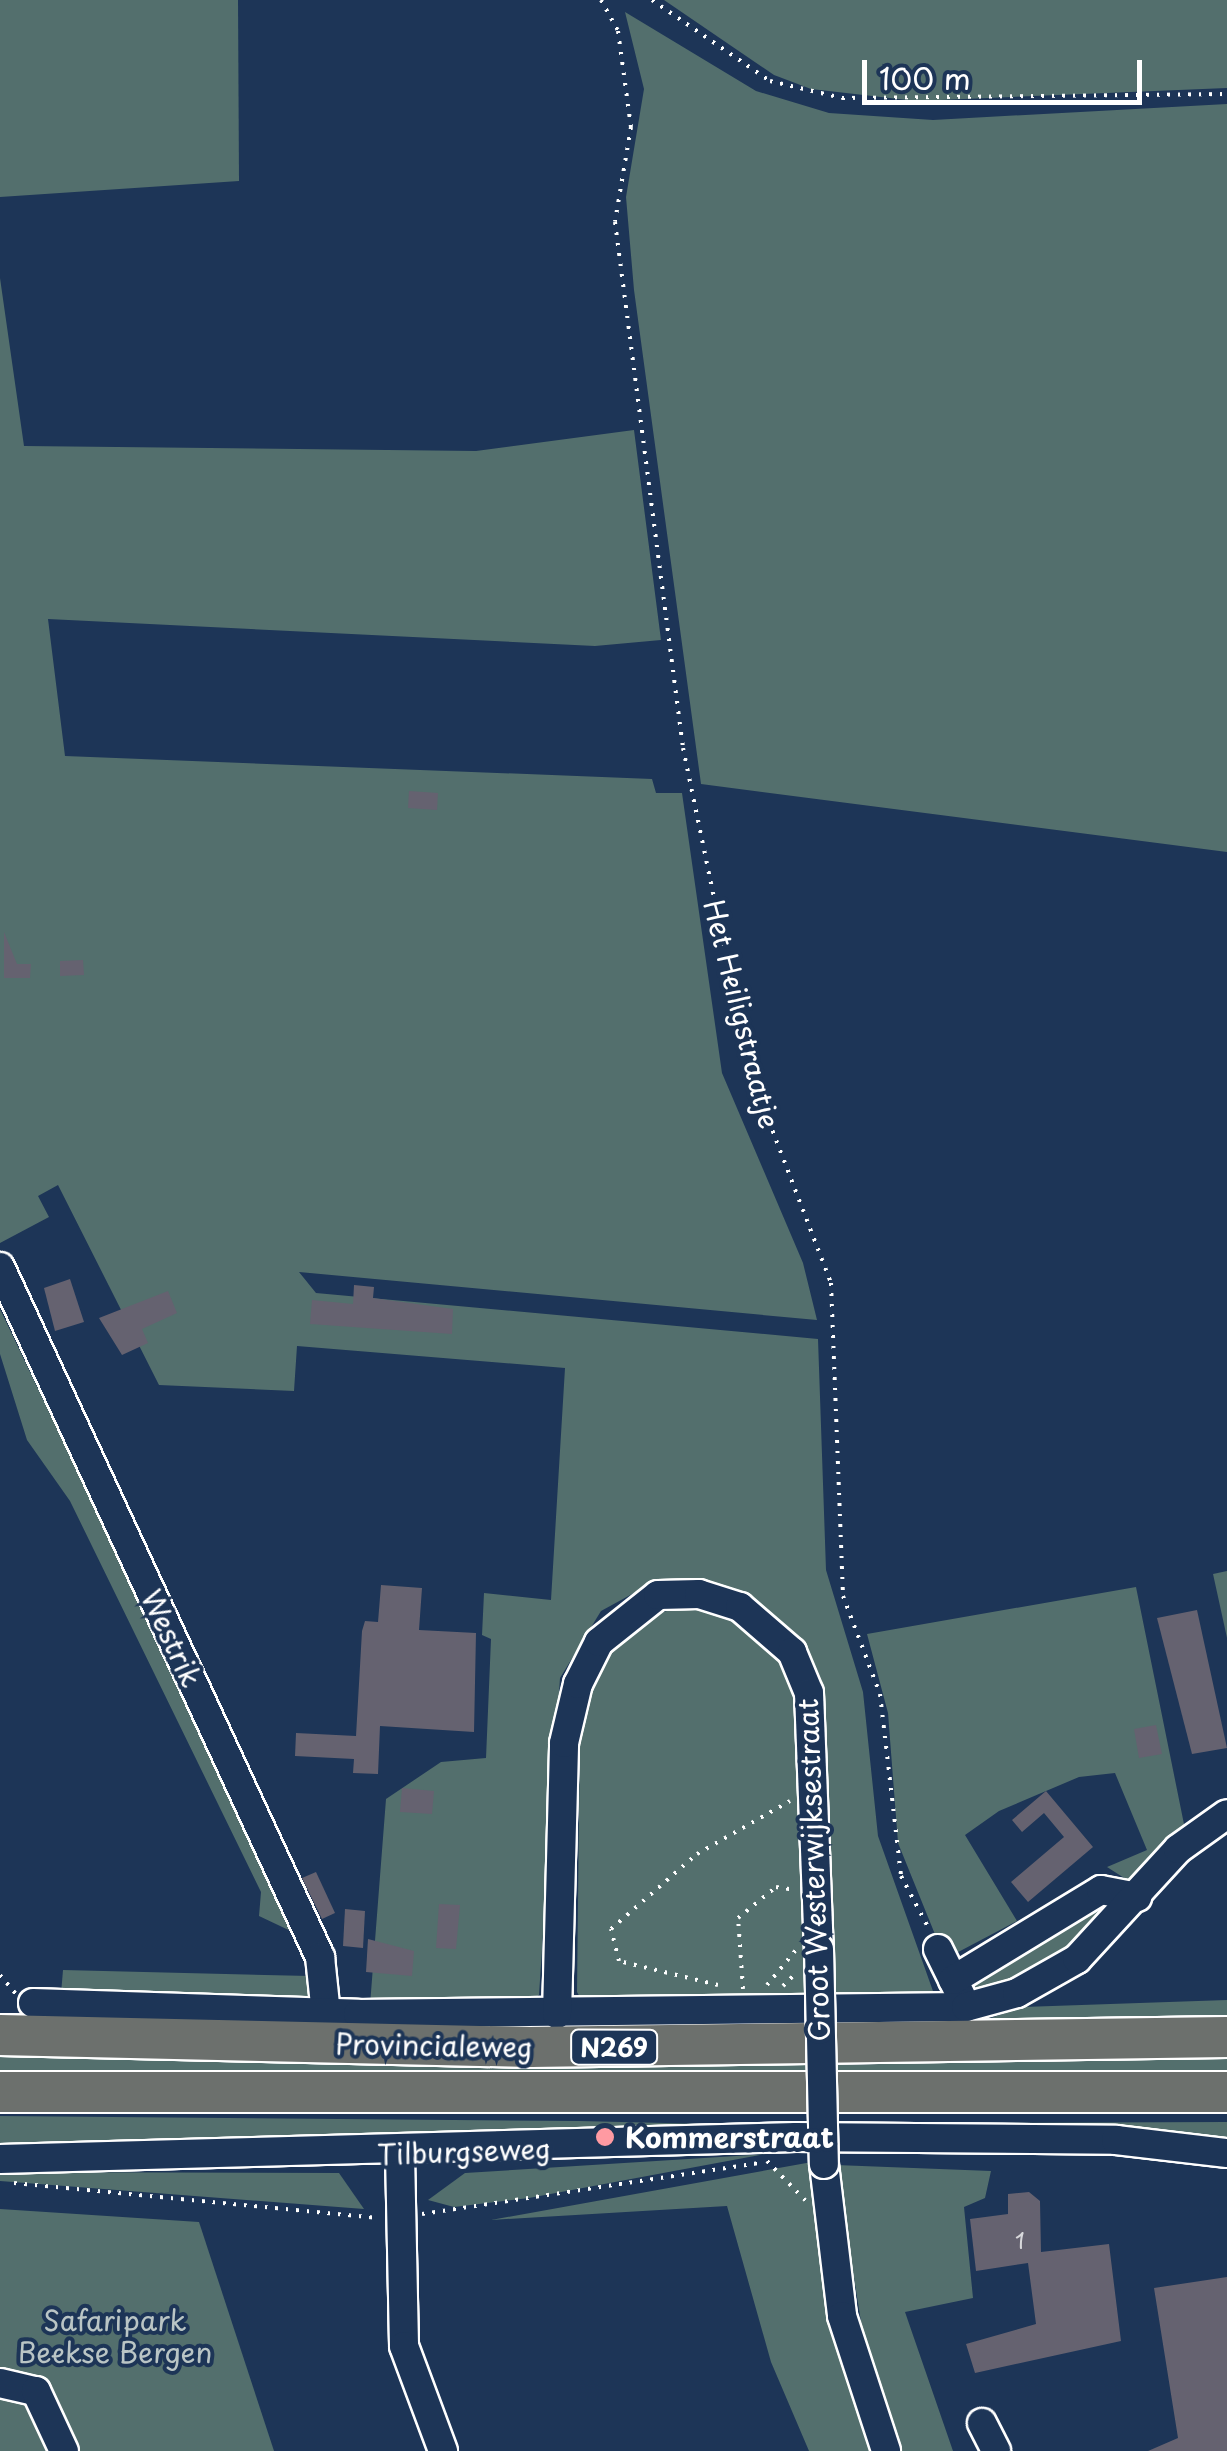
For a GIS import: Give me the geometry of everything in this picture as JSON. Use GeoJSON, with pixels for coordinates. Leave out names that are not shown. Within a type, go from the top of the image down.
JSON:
{"type":"FeatureCollection","features":[{"type":"Feature","properties":{"kind":"highway","name":"Provincialeweg"},"geometry":{"type":"LineString","coordinates":[[0,2035],[530,2047],[1051,2047],[1227,2037]]}},
{"type":"Feature","properties":{"kind":"highway","name":"Provincialeweg"},"geometry":{"type":"LineString","coordinates":[[0,2092],[1227,2092]]}},
{"type":"Feature","properties":{"kind":"street","name":"Westrik"},"geometry":{"type":"LineString","coordinates":[[0,1267],[320,1958],[326,2014]]}},
{"type":"Feature","properties":{"kind":"street","name":"Groot Westerwijksestraat"},"geometry":{"type":"LineString","coordinates":[[557,2014],[564,1743],[578,1684],[624,1616],[658,1595],[699,1594],[762,1620],[792,1652],[809,1693],[815,1797],[810,1946],[824,2220],[860,2392],[886,2451]]}},
{"type":"Feature","properties":{"kind":"street"},"geometry":{"type":"LineString","coordinates":[[32,2003],[326,2014],[745,2015],[966,2007],[1066,1967],[1137,1898],[1178,1850],[1227,1814]]}},
{"type":"Feature","properties":{"kind":"street"},"geometry":{"type":"LineString","coordinates":[[952,1980],[1101,1890],[1137,1898]]}},
{"type":"Feature","properties":{"kind":"street"},"geometry":{"type":"LineString","coordinates":[[938,1949],[966,2007]]}},
{"type":"Feature","properties":{"kind":"street","name":"Tilburgseweg"},"geometry":{"type":"LineString","coordinates":[[0,2158],[400,2154],[796,2137],[1116,2140],[1227,2153]]}},
{"type":"Feature","properties":{"kind":"street"},"geometry":{"type":"LineString","coordinates":[[400,2154],[404,2346],[443,2451]]}},
{"type":"Feature","properties":{"kind":"street"},"geometry":{"type":"LineString","coordinates":[[0,2383],[36,2391],[64,2451]]}},
{"type":"Feature","properties":{"kind":"street"},"geometry":{"type":"LineString","coordinates":[[982,2423],[996,2451]]}},
{"type":"Feature","properties":{"kind":"path","name":"Het Heiligstraatje"},"geometry":{"type":"LineString","coordinates":[[600,0],[618,31],[631,127],[616,222],[683,748],[750,1072],[831,1283],[844,1596],[880,1694],[902,1876],[938,1949]]}},
{"type":"Feature","properties":{"kind":"path"},"geometry":{"type":"LineString","coordinates":[[652,0],[770,81],[842,98],[1227,94]]}},
{"type":"Feature","properties":{"kind":"path"},"geometry":{"type":"LineString","coordinates":[[745,2015],[730,1993],[715,1983],[619,1962],[611,1929],[697,1854],[781,1803],[815,1797]]}},
{"type":"Feature","properties":{"kind":"path"},"geometry":{"type":"LineString","coordinates":[[801,1879],[801,1900]]}},
{"type":"Feature","properties":{"kind":"path"},"geometry":{"type":"LineString","coordinates":[[745,2015],[738,1918],[776,1887],[801,1890]]}},
{"type":"Feature","properties":{"kind":"path"},"geometry":{"type":"LineString","coordinates":[[745,2015],[810,1946]]}},
{"type":"Feature","properties":{"kind":"path"},"geometry":{"type":"LineString","coordinates":[[745,2015],[810,1946]]}},
{"type":"Feature","properties":{"kind":"path","name":"Tilburgseweg"},"geometry":{"type":"LineString","coordinates":[[436,2212],[768,2161],[824,2220]]}},
{"type":"Feature","properties":{"kind":"path"},"geometry":{"type":"LineString","coordinates":[[0,2182],[370,2218]]}},
{"type":"Feature","properties":{"kind":"green space"},"geometry":{"type":"Polygon","coordinates":[[[0,0],[238,0],[239,181],[0,197],[0,0]]]}},
{"type":"Feature","properties":{"kind":"green space"},"geometry":{"type":"Polygon","coordinates":[[[664,0],[1227,0],[1227,88],[916,101],[811,89],[774,75],[664,0]]]}},
{"type":"Feature","properties":{"kind":"green space"},"geometry":{"type":"Polygon","coordinates":[[[625,12],[756,91],[829,113],[933,120],[1227,104],[1227,852],[701,784],[634,290],[626,197],[644,89],[625,12]]]}},
{"type":"Feature","properties":{"kind":"green space"},"geometry":{"type":"Polygon","coordinates":[[[0,278],[24,446],[476,451],[634,430],[661,640],[595,646],[48,619],[65,756],[652,779],[656,793],[682,793],[722,1073],[803,1263],[817,1320],[299,1272],[316,1293],[818,1339],[826,1570],[863,1692],[878,1836],[934,1994],[832,2003],[828,1773],[815,1687],[694,1581],[654,1582],[601,1611],[560,1678],[539,1995],[525,2005],[370,2005],[386,1799],[441,1762],[486,1758],[491,1639],[482,1635],[484,1593],[551,1600],[565,1368],[297,1346],[294,1391],[159,1385],[58,1185],[38,1196],[49,1217],[0,1243],[0,278]]]}},
{"type":"Feature","properties":{"kind":"green space"},"geometry":{"type":"Polygon","coordinates":[[[0,1309],[297,1934],[259,1916],[261,1892],[70,1501],[27,1440],[0,1354],[0,1309]]]}},
{"type":"Feature","properties":{"kind":"green space"},"geometry":{"type":"Polygon","coordinates":[[[1227,1571],[1227,1638],[1213,1574],[1227,1571]]]}},
{"type":"Feature","properties":{"kind":"green space"},"geometry":{"type":"Polygon","coordinates":[[[1136,1587],[1186,1834],[1132,1883],[1107,1867],[1147,1850],[1115,1773],[1079,1777],[999,1811],[965,1835],[1017,1921],[945,1959],[898,1843],[888,1713],[867,1634],[1136,1587]]]}},
{"type":"Feature","properties":{"kind":"green space"},"geometry":{"type":"Polygon","coordinates":[[[675,1609],[704,1609],[748,1627],[773,1650],[795,1696],[809,2004],[582,2001],[577,1992],[580,1720],[600,1659],[647,1616],[675,1609]]]}},
{"type":"Feature","properties":{"kind":"green space"},"geometry":{"type":"Polygon","coordinates":[[[1095,1895],[1112,1906],[1066,1952],[1017,1979],[982,1991],[970,1985],[1095,1895]]]}},
{"type":"Feature","properties":{"kind":"green space"},"geometry":{"type":"Polygon","coordinates":[[[63,1970],[310,1976],[310,1989],[307,2000],[61,1994],[63,1970]]]}},
{"type":"Feature","properties":{"kind":"green space"},"geometry":{"type":"Polygon","coordinates":[[[1227,2000],[1227,2021],[976,2023],[1023,2007],[1227,2000]]]}},
{"type":"Feature","properties":{"kind":"green space"},"geometry":{"type":"Polygon","coordinates":[[[0,2055],[832,2065],[1227,2057],[1227,2080],[0,2075],[0,2055]]]}},
{"type":"Feature","properties":{"kind":"green space"},"geometry":{"type":"Polygon","coordinates":[[[0,2116],[579,2121],[753,2125],[0,2150],[0,2116]]]}},
{"type":"Feature","properties":{"kind":"green space"},"geometry":{"type":"Polygon","coordinates":[[[1227,2122],[1227,2142],[957,2124],[961,2123],[1227,2122]]]}},
{"type":"Feature","properties":{"kind":"green space"},"geometry":{"type":"Polygon","coordinates":[[[766,2154],[529,2198],[454,2207],[428,2200],[465,2173],[766,2154]]]}},
{"type":"Feature","properties":{"kind":"green space"},"geometry":{"type":"Polygon","coordinates":[[[812,2162],[839,2355],[874,2451],[809,2451],[771,2362],[727,2206],[491,2220],[812,2162]]]}},
{"type":"Feature","properties":{"kind":"green space"},"geometry":{"type":"Polygon","coordinates":[[[836,2165],[991,2171],[985,2198],[964,2207],[973,2298],[905,2312],[953,2451],[900,2451],[870,2378],[836,2165]]]}},
{"type":"Feature","properties":{"kind":"green space"},"geometry":{"type":"Polygon","coordinates":[[[0,2172],[339,2173],[364,2209],[0,2181],[0,2172]]]}},
{"type":"Feature","properties":{"kind":"green space","name":"Safaripark Beekse Bergen"},"geometry":{"type":"Polygon","coordinates":[[[0,2209],[199,2222],[274,2451],[0,2451],[0,2209]]]}},
{"type":"Feature","properties":{"kind":"building"},"geometry":{"type":"Polygon","coordinates":[[[409,791],[438,793],[437,810],[408,808],[409,791]]]}},
{"type":"Feature","properties":{"kind":"building"},"geometry":{"type":"Polygon","coordinates":[[[4,932],[17,964],[31,964],[30,978],[4,978],[4,932]]]}},
{"type":"Feature","properties":{"kind":"building"},"geometry":{"type":"Polygon","coordinates":[[[83,960],[84,975],[60,976],[60,961],[83,960]]]}},
{"type":"Feature","properties":{"kind":"building"},"geometry":{"type":"Polygon","coordinates":[[[70,1279],[84,1322],[55,1331],[44,1288],[70,1279]]]}},
{"type":"Feature","properties":{"kind":"building"},"geometry":{"type":"Polygon","coordinates":[[[354,1285],[374,1287],[373,1298],[453,1309],[452,1334],[310,1324],[312,1300],[353,1304],[354,1285]]]}},
{"type":"Feature","properties":{"kind":"building"},"geometry":{"type":"Polygon","coordinates":[[[168,1291],[177,1313],[142,1329],[148,1343],[122,1355],[99,1318],[168,1291]]]}},
{"type":"Feature","properties":{"kind":"building"},"geometry":{"type":"Polygon","coordinates":[[[381,1585],[422,1588],[419,1630],[476,1633],[474,1732],[380,1726],[378,1774],[353,1773],[354,1759],[295,1756],[296,1733],[356,1736],[362,1631],[365,1621],[378,1622],[381,1585]]]}},
{"type":"Feature","properties":{"kind":"building"},"geometry":{"type":"Polygon","coordinates":[[[1197,1610],[1227,1748],[1192,1754],[1157,1618],[1197,1610]]]}},
{"type":"Feature","properties":{"kind":"building"},"geometry":{"type":"Polygon","coordinates":[[[1156,1725],[1162,1754],[1139,1758],[1134,1729],[1156,1725]]]}},
{"type":"Feature","properties":{"kind":"building"},"geometry":{"type":"Polygon","coordinates":[[[402,1788],[434,1791],[432,1814],[400,1812],[402,1788]]]}},
{"type":"Feature","properties":{"kind":"building"},"geometry":{"type":"Polygon","coordinates":[[[1046,1791],[1093,1847],[1028,1902],[1011,1882],[1064,1837],[1044,1813],[1022,1832],[1012,1820],[1046,1791]]]}},
{"type":"Feature","properties":{"kind":"building"},"geometry":{"type":"Polygon","coordinates":[[[316,1872],[335,1913],[322,1919],[302,1878],[316,1872]]]}},
{"type":"Feature","properties":{"kind":"building"},"geometry":{"type":"Polygon","coordinates":[[[439,1904],[460,1905],[456,1949],[436,1948],[439,1904]]]}},
{"type":"Feature","properties":{"kind":"building"},"geometry":{"type":"Polygon","coordinates":[[[345,1909],[365,1911],[363,1948],[343,1946],[345,1909]]]}},
{"type":"Feature","properties":{"kind":"building"},"geometry":{"type":"Polygon","coordinates":[[[368,1939],[414,1951],[412,1976],[366,1972],[368,1939]]]}},
{"type":"Feature","properties":{"kind":"building"},"geometry":{"type":"Polygon","coordinates":[[[1029,2192],[1040,2201],[1041,2252],[1109,2244],[1121,2341],[975,2373],[966,2344],[1036,2324],[1028,2263],[976,2271],[970,2219],[1008,2214],[1008,2194],[1029,2192]]]}},
{"type":"Feature","properties":{"kind":"building"},"geometry":{"type":"Polygon","coordinates":[[[1227,2277],[1227,2451],[1148,2451],[1178,2438],[1154,2288],[1227,2277]]]}},
{"type":"Feature","properties":{"kind":"place","name":"Kommerstraat"},"geometry":{"type":"Point","coordinates":[605,2137]}}]}
